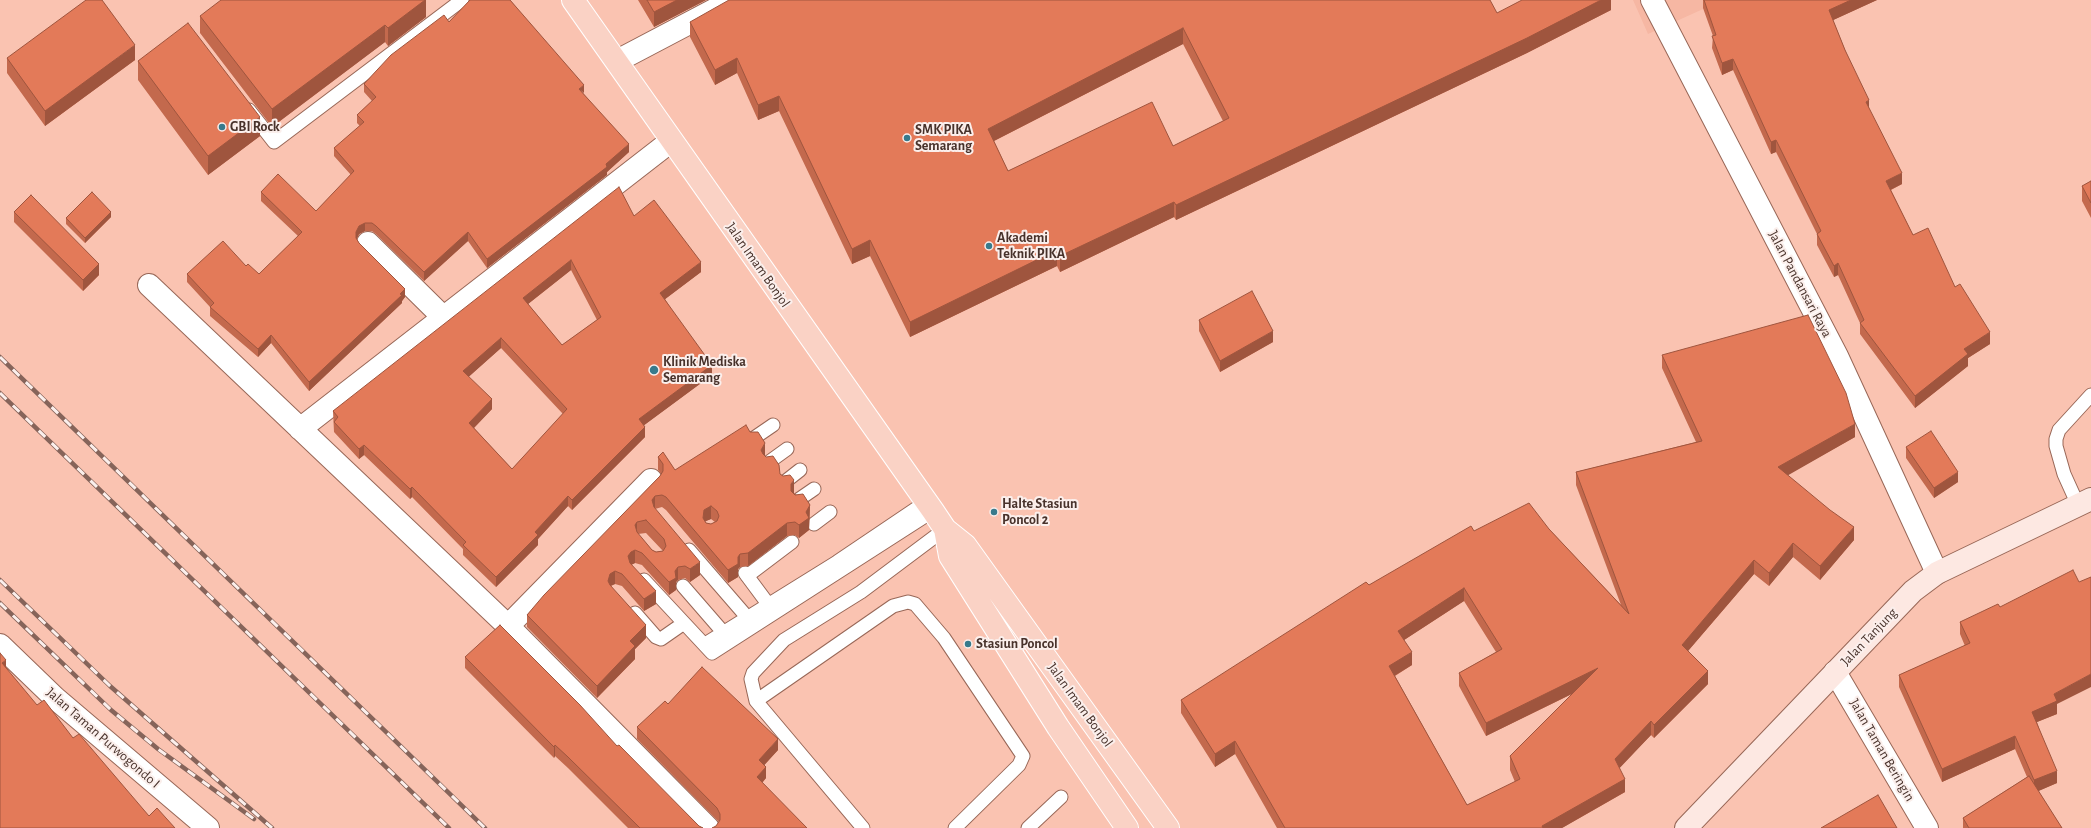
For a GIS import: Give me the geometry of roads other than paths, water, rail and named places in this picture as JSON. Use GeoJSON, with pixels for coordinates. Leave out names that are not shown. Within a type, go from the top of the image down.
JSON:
{"type":"FeatureCollection","features":[{"type":"Feature","properties":{"kind":"main road","name":"Jalan Imam Bonjol"},"geometry":{"type":"LineString","coordinates":[[573,0],[929,507],[945,529],[965,545],[1168,828]]}},
{"type":"Feature","properties":{"kind":"main road","name":"Jalan Tanjung"},"geometry":{"type":"LineString","coordinates":[[1686,828],[1913,591],[1937,574],[2085,502]]}},
{"type":"Feature","properties":{"kind":"main road","name":"Jalan Imam Bonjol"},"geometry":{"type":"LineString","coordinates":[[945,529],[950,556],[1122,826]]}},
{"type":"Feature","properties":{"kind":"street"},"geometry":{"type":"LineString","coordinates":[[617,62],[733,0]]}},
{"type":"Feature","properties":{"kind":"street","name":"Jalan Pandansari Raya"},"geometry":{"type":"LineString","coordinates":[[1656,1],[1837,356],[1937,574]]}},
{"type":"Feature","properties":{"kind":"street"},"geometry":{"type":"LineString","coordinates":[[300,429],[671,141]]}},
{"type":"Feature","properties":{"kind":"street"},"geometry":{"type":"LineString","coordinates":[[368,243],[444,318]]}},
{"type":"Feature","properties":{"kind":"street"},"geometry":{"type":"LineString","coordinates":[[149,285],[508,626],[708,828]]}},
{"type":"Feature","properties":{"kind":"street"},"geometry":{"type":"LineString","coordinates":[[508,626],[651,480]]}},
{"type":"Feature","properties":{"kind":"street","name":"Jalan Taman Purwogondo I"},"geometry":{"type":"LineString","coordinates":[[0,645],[55,698],[208,828]]}},
{"type":"Feature","properties":{"kind":"street","name":"Jalan Taman Beringin"},"geometry":{"type":"LineString","coordinates":[[1835,672],[1927,828]]}},
{"type":"Feature","properties":{"kind":"lane"},"geometry":{"type":"LineString","coordinates":[[240,97],[274,142],[462,0]]}},
{"type":"Feature","properties":{"kind":"lane"},"geometry":{"type":"LineString","coordinates":[[2085,502],[2064,474],[2056,446],[2056,439],[2059,430],[2091,395]]}},
{"type":"Feature","properties":{"kind":"lane"},"geometry":{"type":"LineString","coordinates":[[754,438],[773,425]]}},
{"type":"Feature","properties":{"kind":"lane"},"geometry":{"type":"LineString","coordinates":[[769,462],[787,449]]}},
{"type":"Feature","properties":{"kind":"lane"},"geometry":{"type":"LineString","coordinates":[[786,481],[800,470]]}},
{"type":"Feature","properties":{"kind":"lane"},"geometry":{"type":"LineString","coordinates":[[798,500],[814,489]]}},
{"type":"Feature","properties":{"kind":"lane"},"geometry":{"type":"LineString","coordinates":[[636,571],[709,649],[929,507]]}},
{"type":"Feature","properties":{"kind":"lane"},"geometry":{"type":"LineString","coordinates":[[814,524],[830,512]]}},
{"type":"Feature","properties":{"kind":"lane"},"geometry":{"type":"LineString","coordinates":[[864,828],[756,701],[751,680],[753,673],[784,640],[861,592],[945,529]]}},
{"type":"Feature","properties":{"kind":"lane"},"geometry":{"type":"LineString","coordinates":[[680,539],[751,622]]}},
{"type":"Feature","properties":{"kind":"lane"},"geometry":{"type":"LineString","coordinates":[[772,609],[746,575],[792,542]]}},
{"type":"Feature","properties":{"kind":"lane"},"geometry":{"type":"LineString","coordinates":[[683,586],[727,636]]}},
{"type":"Feature","properties":{"kind":"lane"},"geometry":{"type":"LineString","coordinates":[[756,701],[893,606],[908,602],[915,604],[944,638],[1022,756],[1019,766],[955,828]]}},
{"type":"Feature","properties":{"kind":"lane"},"geometry":{"type":"LineString","coordinates":[[626,603],[656,637],[661,639],[684,623]]}},
{"type":"Feature","properties":{"kind":"lane"},"geometry":{"type":"LineString","coordinates":[[1028,828],[1061,797]]}},
{"type":"Feature","properties":{"kind":"railway"},"geometry":{"type":"LineString","coordinates":[[0,357],[485,828]]}},
{"type":"Feature","properties":{"kind":"railway"},"geometry":{"type":"LineString","coordinates":[[0,393],[449,828]]}},
{"type":"Feature","properties":{"kind":"railway"},"geometry":{"type":"LineString","coordinates":[[0,580],[110,686],[272,828]]}},
{"type":"Feature","properties":{"kind":"railway"},"geometry":{"type":"LineString","coordinates":[[0,603],[111,710],[158,749],[254,819]]}},
{"type":"Feature","properties":{"kind":"place","name":"GBI Rock"},"geometry":{"type":"Point","coordinates":[222,127]}},
{"type":"Feature","properties":{"kind":"place","name":"SMK PIKA Semarang"},"geometry":{"type":"Point","coordinates":[907,138]}},
{"type":"Feature","properties":{"kind":"place","name":"Akademi Teknik PIKA"},"geometry":{"type":"Point","coordinates":[989,246]}},
{"type":"Feature","properties":{"kind":"place","name":"Klinik Mediska Semarang"},"geometry":{"type":"Point","coordinates":[654,370]}},
{"type":"Feature","properties":{"kind":"place","name":"Halte Stasiun Poncol 2"},"geometry":{"type":"Point","coordinates":[994,512]}},
{"type":"Feature","properties":{"kind":"place","name":"Stasiun Poncol"},"geometry":{"type":"Point","coordinates":[968,644]}}]}
